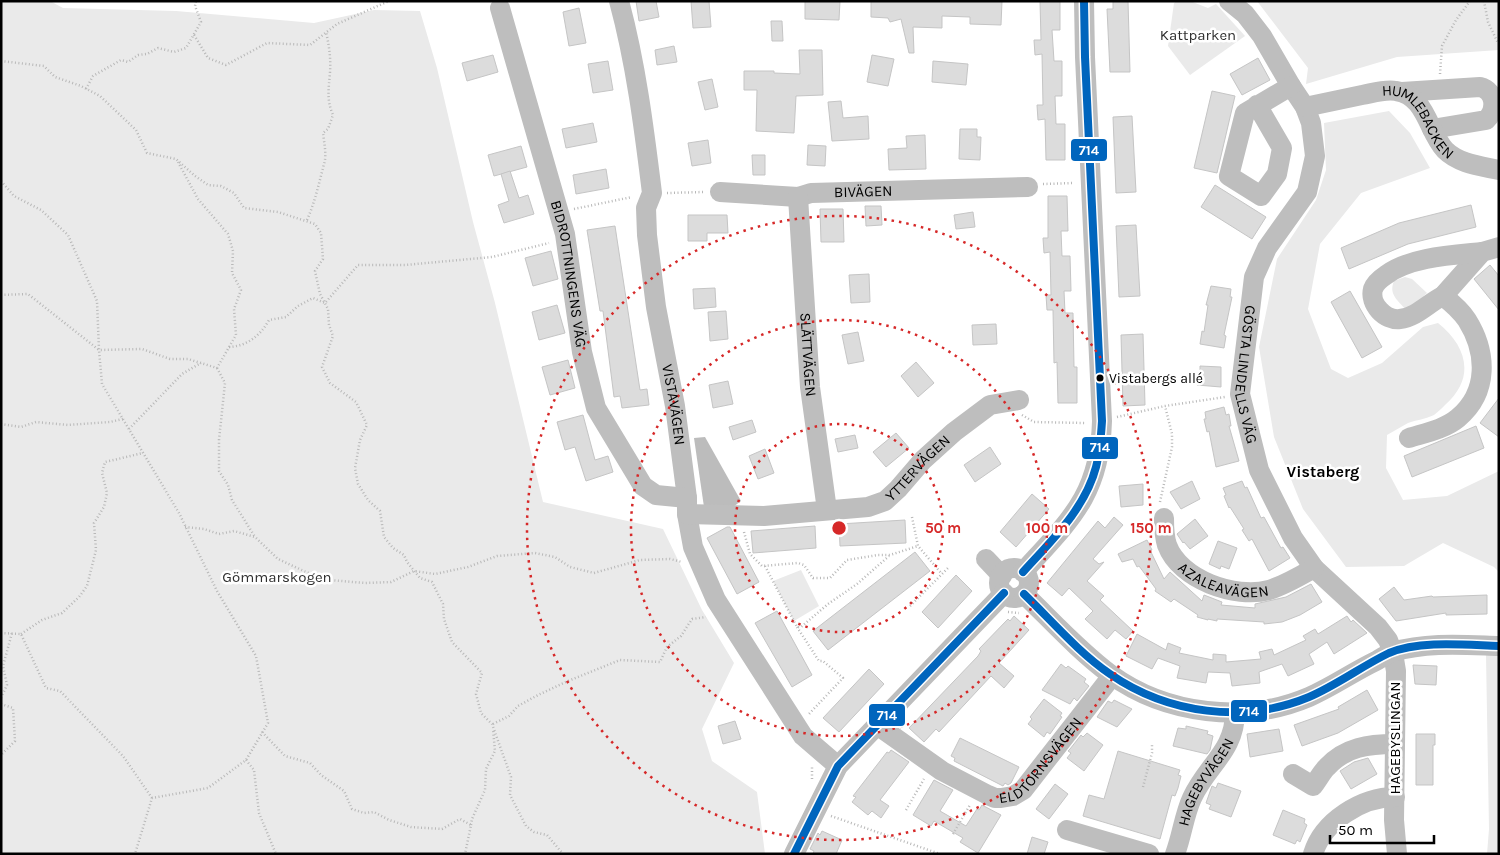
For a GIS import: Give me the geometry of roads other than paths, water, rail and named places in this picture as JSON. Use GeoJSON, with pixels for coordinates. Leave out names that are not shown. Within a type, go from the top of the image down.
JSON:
{"type":"FeatureCollection","features":[{"type":"Feature","properties":{"kind":"street","name":"VISTAVÄGEN"},"geometry":{"type":"LineString","coordinates":[[619,1],[628,34],[639,95],[652,193],[646,208],[647,235],[656,307],[675,406],[693,547],[706,580],[724,613],[798,709],[803,736],[838,766]]}},
{"type":"Feature","properties":{"kind":"street"},"geometry":{"type":"LineString","coordinates":[[1024,572],[1078,509],[1095,472],[1102,440],[1096,422],[1084,1]]}},
{"type":"Feature","properties":{"kind":"street","name":"GÖSTA LINDELLS VÄG"},"geometry":{"type":"LineString","coordinates":[[1229,1],[1245,14],[1262,36],[1305,107],[1312,124],[1315,156],[1306,192],[1267,248],[1254,277],[1240,394],[1259,470],[1293,538],[1314,568],[1378,627],[1388,640],[1392,652]]}},
{"type":"Feature","properties":{"kind":"street","name":"BIDROTTNINGENS VÄG"},"geometry":{"type":"LineString","coordinates":[[500,8],[565,234],[582,352],[596,408],[643,486],[656,496],[687,506]]}},
{"type":"Feature","properties":{"kind":"street"},"geometry":{"type":"LineString","coordinates":[[1257,105],[1291,86]]}},
{"type":"Feature","properties":{"kind":"street"},"geometry":{"type":"LineString","coordinates":[[1402,92],[1480,87],[1486,88],[1491,93],[1493,109],[1491,116],[1486,120],[1432,129]]}},
{"type":"Feature","properties":{"kind":"street","name":"HUMLEBACKEN"},"geometry":{"type":"LineString","coordinates":[[1305,107],[1386,90],[1402,92],[1418,104],[1445,150],[1452,156],[1471,164],[1499,170]]}},
{"type":"Feature","properties":{"kind":"street","name":"BIVÄGEN"},"geometry":{"type":"LineString","coordinates":[[720,192],[798,197],[811,192],[1028,187]]}},
{"type":"Feature","properties":{"kind":"street","name":"SLÄTTVÄGEN"},"geometry":{"type":"LineString","coordinates":[[798,197],[810,387],[827,510]]}},
{"type":"Feature","properties":{"kind":"street"},"geometry":{"type":"LineString","coordinates":[[1490,249],[1443,296],[1414,316],[1397,320],[1390,318],[1380,311],[1374,302],[1372,291],[1378,281],[1387,274],[1418,261],[1490,249]]}},
{"type":"Feature","properties":{"kind":"street"},"geometry":{"type":"LineString","coordinates":[[1409,438],[1445,426],[1458,418],[1473,399],[1483,377],[1482,353],[1472,329],[1460,311],[1443,296]]}},
{"type":"Feature","properties":{"kind":"street","name":"YTTERVÄGEN"},"geometry":{"type":"LineString","coordinates":[[687,506],[764,516],[868,507],[885,501],[923,460],[954,432],[990,405],[1019,400]]}},
{"type":"Feature","properties":{"kind":"street","name":"AZALEAVÄGEN"},"geometry":{"type":"LineString","coordinates":[[1164,518],[1164,531],[1168,546],[1176,558],[1201,579],[1214,586],[1233,591],[1251,592],[1268,590],[1314,568]]}},
{"type":"Feature","properties":{"kind":"street"},"geometry":{"type":"LineString","coordinates":[[794,854],[838,766],[1003,584],[1012,569],[1024,572],[1029,581],[1028,589],[1024,594],[1016,598],[1011,597],[1003,584],[986,558]]}},
{"type":"Feature","properties":{"kind":"street"},"geometry":{"type":"LineString","coordinates":[[1024,594],[1112,676],[1145,694],[1176,705],[1214,712],[1266,710],[1309,697],[1392,652],[1447,645],[1499,646]]}},
{"type":"Feature","properties":{"kind":"street","name":"HAGEBYSLINGAN"},"geometry":{"type":"LineString","coordinates":[[1392,652],[1396,671],[1395,796],[1397,854]]}},
{"type":"Feature","properties":{"kind":"street","name":"ELDTORNSVÄGEN"},"geometry":{"type":"LineString","coordinates":[[877,725],[933,765],[979,791],[995,798],[1013,796],[1023,790],[1112,676]]}},
{"type":"Feature","properties":{"kind":"street","name":"HAGEBYVÄGEN"},"geometry":{"type":"LineString","coordinates":[[1174,854],[1191,800],[1201,779],[1223,753],[1235,726],[1236,712]]}},
{"type":"Feature","properties":{"kind":"street"},"geometry":{"type":"LineString","coordinates":[[1293,774],[1312,786],[1328,766],[1346,752],[1376,744],[1395,744]]}},
{"type":"Feature","properties":{"kind":"street"},"geometry":{"type":"LineString","coordinates":[[1313,854],[1322,838],[1341,816],[1361,803],[1377,798],[1395,796]]}},
{"type":"Feature","properties":{"kind":"street"},"geometry":{"type":"LineString","coordinates":[[1067,830],[1149,854]]}},
{"type":"Feature","properties":{"kind":"place","name":"Vistabergs allé"},"geometry":{"type":"Point","coordinates":[1100,378]}},
{"type":"Feature","properties":{"kind":"district","name":"Vistaberg"},"geometry":{"type":"Point","coordinates":[1323,471]}},
{"type":"Feature","properties":{"kind":"park label","name":"Kattparken"},"geometry":{"type":"Point","coordinates":[1198,35]}},
{"type":"Feature","properties":{"kind":"park label","name":"Gömmarskogen"},"geometry":{"type":"Point","coordinates":[277,577]}}]}
